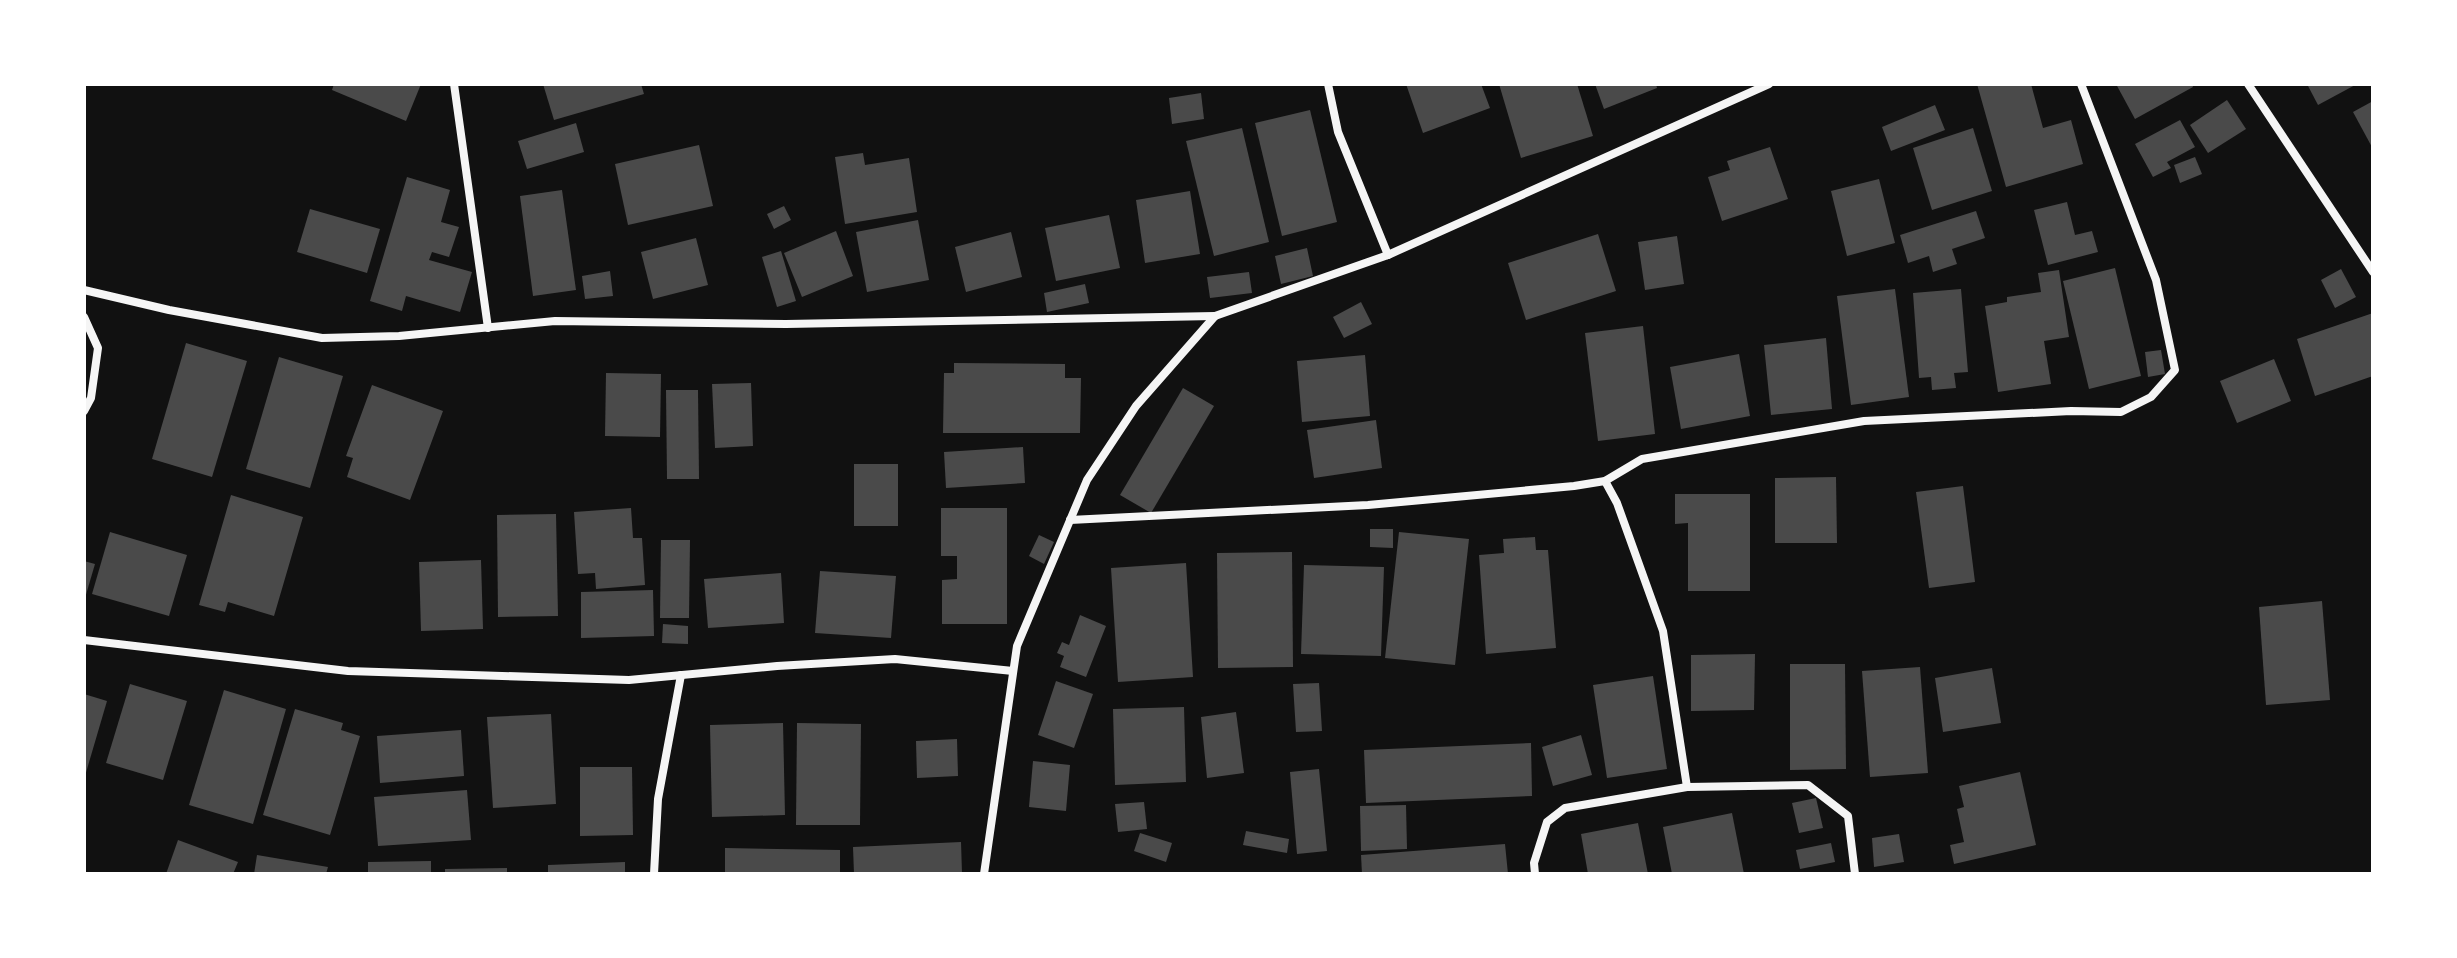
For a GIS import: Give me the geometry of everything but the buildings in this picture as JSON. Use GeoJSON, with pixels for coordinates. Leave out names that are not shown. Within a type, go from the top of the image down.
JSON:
{"type":"FeatureCollection","features":[{"type":"Feature","properties":{"kind":"street"},"geometry":{"type":"LineString","coordinates":[[454,84],[488,328]]}},
{"type":"Feature","properties":{"kind":"street"},"geometry":{"type":"LineString","coordinates":[[1328,84],[1338,132],[1388,255]]}},
{"type":"Feature","properties":{"kind":"street"},"geometry":{"type":"LineString","coordinates":[[84,290],[169,310],[322,338],[399,336],[555,321],[786,324],[1215,316],[1388,255],[1769,84]]}},
{"type":"Feature","properties":{"kind":"street"},"geometry":{"type":"LineString","coordinates":[[1070,520],[1368,505],[1605,481],[1642,459],[1864,421],[2071,411],[2121,412],[2151,397],[2175,370],[2156,280],[2081,84]]}},
{"type":"Feature","properties":{"kind":"street"},"geometry":{"type":"LineString","coordinates":[[2248,84],[2373,272]]}},
{"type":"Feature","properties":{"kind":"street"},"geometry":{"type":"LineString","coordinates":[[984,874],[1017,646],[1087,480],[1136,406],[1215,316]]}},
{"type":"Feature","properties":{"kind":"street"},"geometry":{"type":"LineString","coordinates":[[84,317],[98,348],[91,398],[84,411]]}},
{"type":"Feature","properties":{"kind":"street"},"geometry":{"type":"LineString","coordinates":[[1605,481],[1617,503],[1663,631],[1687,787]]}},
{"type":"Feature","properties":{"kind":"street"},"geometry":{"type":"LineString","coordinates":[[84,640],[348,671],[629,680],[895,659],[1013,671]]}},
{"type":"Feature","properties":{"kind":"street"},"geometry":{"type":"LineString","coordinates":[[654,874],[658,799],[681,675]]}},
{"type":"Feature","properties":{"kind":"street"},"geometry":{"type":"LineString","coordinates":[[1535,874],[1534,863],[1547,822],[1565,808],[1687,787],[1808,785],[1848,816],[1855,874]]}}]}
